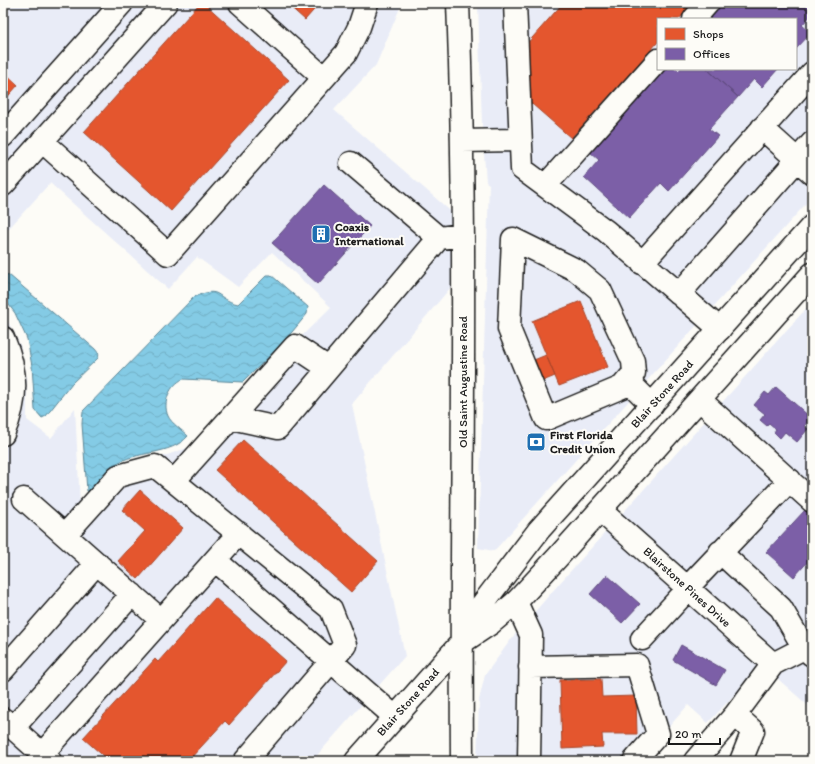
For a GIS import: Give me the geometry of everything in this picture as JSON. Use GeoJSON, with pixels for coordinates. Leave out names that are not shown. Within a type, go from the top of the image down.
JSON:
{"type":"FeatureCollection","features":[{"type":"Feature","properties":{"kind":"main road"},"geometry":{"type":"LineString","coordinates":[[3,136],[122,3]]}},
{"type":"Feature","properties":{"kind":"main road"},"geometry":{"type":"LineString","coordinates":[[3,185],[166,3]]}},
{"type":"Feature","properties":{"kind":"main road"},"geometry":{"type":"LineString","coordinates":[[240,3],[324,78]]}},
{"type":"Feature","properties":{"kind":"main road"},"geometry":{"type":"LineString","coordinates":[[42,142],[168,254],[346,54],[359,27],[367,3]]}},
{"type":"Feature","properties":{"kind":"main road","name":"Old Saint Augustine Road"},"geometry":{"type":"LineString","coordinates":[[458,3],[462,141],[464,354],[461,643],[462,761]]}},
{"type":"Feature","properties":{"kind":"main road"},"geometry":{"type":"LineString","coordinates":[[531,3],[515,11],[522,169],[606,231],[720,329]]}},
{"type":"Feature","properties":{"kind":"main road"},"geometry":{"type":"LineString","coordinates":[[695,18],[708,3]]}},
{"type":"Feature","properties":{"kind":"main road"},"geometry":{"type":"LineString","coordinates":[[545,186],[657,61]]}},
{"type":"Feature","properties":{"kind":"main road"},"geometry":{"type":"LineString","coordinates":[[642,263],[812,73]]}},
{"type":"Feature","properties":{"kind":"main road"},"geometry":{"type":"LineString","coordinates":[[762,128],[805,167]]}},
{"type":"Feature","properties":{"kind":"main road"},"geometry":{"type":"LineString","coordinates":[[462,141],[520,140]]}},
{"type":"Feature","properties":{"kind":"main road"},"geometry":{"type":"LineString","coordinates":[[679,294],[805,167],[812,143]]}},
{"type":"Feature","properties":{"kind":"main road"},"geometry":{"type":"LineString","coordinates":[[351,163],[439,238]]}},
{"type":"Feature","properties":{"kind":"main road","name":"Blair Stone Road"},"geometry":{"type":"LineString","coordinates":[[356,761],[461,643],[481,606],[507,570],[540,530],[812,226]]}},
{"type":"Feature","properties":{"kind":"main road"},"geometry":{"type":"LineString","coordinates":[[231,418],[278,428],[439,238],[462,235]]}},
{"type":"Feature","properties":{"kind":"main road"},"geometry":{"type":"LineString","coordinates":[[513,239],[576,270],[600,290],[633,360],[634,373],[628,381],[622,387],[546,419],[509,329],[513,239]]}},
{"type":"Feature","properties":{"kind":"main road","name":"Blair Stone Road"},"geometry":{"type":"LineString","coordinates":[[461,643],[491,623],[516,602],[601,510],[812,274]]}},
{"type":"Feature","properties":{"kind":"main road"},"geometry":{"type":"LineString","coordinates":[[3,338],[13,371],[15,391],[10,417],[3,434]]}},
{"type":"Feature","properties":{"kind":"main road"},"geometry":{"type":"LineString","coordinates":[[174,481],[295,346],[328,368]]}},
{"type":"Feature","properties":{"kind":"main road"},"geometry":{"type":"LineString","coordinates":[[676,378],[812,501]]}},
{"type":"Feature","properties":{"kind":"main road"},"geometry":{"type":"LineString","coordinates":[[628,381],[676,426]]}},
{"type":"Feature","properties":{"kind":"main road"},"geometry":{"type":"LineString","coordinates":[[65,535],[118,476],[155,466],[331,609],[345,645],[245,761]]}},
{"type":"Feature","properties":{"kind":"main road"},"geometry":{"type":"LineString","coordinates":[[642,639],[720,552],[790,480]]}},
{"type":"Feature","properties":{"kind":"main road"},"geometry":{"type":"LineString","coordinates":[[24,499],[162,620]]}},
{"type":"Feature","properties":{"kind":"main road","name":"Blairstone Pines Drive"},"geometry":{"type":"LineString","coordinates":[[601,510],[773,664]]}},
{"type":"Feature","properties":{"kind":"main road"},"geometry":{"type":"LineString","coordinates":[[132,594],[8,723],[46,757],[162,620],[239,533]]}},
{"type":"Feature","properties":{"kind":"main road"},"geometry":{"type":"LineString","coordinates":[[695,761],[735,715],[773,664],[808,651],[781,608],[720,552]]}},
{"type":"Feature","properties":{"kind":"main road"},"geometry":{"type":"LineString","coordinates":[[215,560],[395,717]]}},
{"type":"Feature","properties":{"kind":"main road"},"geometry":{"type":"LineString","coordinates":[[3,670],[97,563]]}},
{"type":"Feature","properties":{"kind":"main road"},"geometry":{"type":"LineString","coordinates":[[516,602],[531,635],[529,761]]}},
{"type":"Feature","properties":{"kind":"main road"},"geometry":{"type":"LineString","coordinates":[[530,667],[637,665],[658,734],[634,761]]}},
{"type":"Feature","properties":{"kind":"main road"},"geometry":{"type":"LineString","coordinates":[[735,715],[754,731],[741,761]]}},
{"type":"Feature","properties":{"kind":"shaded area"},"geometry":{"type":"Polygon","coordinates":[[[3,3],[402,3],[376,65],[334,110],[455,215],[457,280],[352,404],[405,656],[312,761],[3,761],[3,312],[20,345],[27,378],[27,420],[51,438],[75,408],[80,505],[115,473],[190,447],[331,307],[272,252],[238,287],[197,257],[168,289],[50,183],[3,235],[3,3]]]}},
{"type":"Feature","properties":{"kind":"shaded area"},"geometry":{"type":"Polygon","coordinates":[[[478,3],[812,3],[812,197],[494,551],[478,548],[489,184],[486,182],[482,126],[478,3]]]}},
{"type":"Feature","properties":{"kind":"shaded area"},"geometry":{"type":"Polygon","coordinates":[[[812,302],[812,709],[762,665],[708,723],[688,705],[639,761],[477,761],[479,700],[485,675],[512,638],[812,302]]]}},
{"type":"Feature","properties":{"kind":"water"},"geometry":{"type":"Polygon","coordinates":[[[3,274],[9,275],[99,354],[98,358],[72,383],[46,416],[42,418],[35,410],[32,366],[27,339],[15,313],[3,297],[3,274]]]}},
{"type":"Feature","properties":{"kind":"water"},"geometry":{"type":"Polygon","coordinates":[[[267,275],[271,275],[308,307],[307,314],[282,344],[243,382],[183,379],[174,385],[168,394],[166,411],[172,421],[188,436],[172,447],[123,460],[111,467],[105,473],[92,491],[87,491],[82,424],[83,411],[194,297],[209,292],[218,294],[231,302],[238,304],[267,275]]]}},
{"type":"Feature","properties":{"kind":"building: Shops"},"geometry":{"type":"Polygon","coordinates":[[[200,3],[204,3],[289,80],[171,211],[84,132],[200,3]]]}},
{"type":"Feature","properties":{"kind":"building: Shops"},"geometry":{"type":"Polygon","coordinates":[[[286,3],[320,3],[305,20],[286,3]]]}},
{"type":"Feature","properties":{"kind":"building: Shops"},"geometry":{"type":"Polygon","coordinates":[[[563,3],[693,3],[680,18],[657,18],[657,43],[571,138],[524,97],[525,46],[563,3]]]}},
{"type":"Feature","properties":{"kind":"building: Shops"},"geometry":{"type":"Polygon","coordinates":[[[3,71],[18,85],[3,102],[3,71]]]}},
{"type":"Feature","properties":{"kind":"building: Shops"},"geometry":{"type":"Polygon","coordinates":[[[581,301],[608,367],[559,386],[532,321],[581,301]]]}},
{"type":"Feature","properties":{"kind":"building: Shops"},"geometry":{"type":"Polygon","coordinates":[[[546,355],[555,376],[538,383],[529,362],[546,355]]]}},
{"type":"Feature","properties":{"kind":"building: Shops"},"geometry":{"type":"Polygon","coordinates":[[[243,440],[378,561],[351,592],[215,470],[243,440]]]}},
{"type":"Feature","properties":{"kind":"building: Shops"},"geometry":{"type":"Polygon","coordinates":[[[140,490],[183,528],[138,579],[118,561],[145,531],[122,510],[140,490]]]}},
{"type":"Feature","properties":{"kind":"building: Shops"},"geometry":{"type":"Polygon","coordinates":[[[215,598],[286,661],[229,725],[225,721],[188,761],[109,761],[83,738],[155,659],[158,662],[215,598]]]}},
{"type":"Feature","properties":{"kind":"building: Shops"},"geometry":{"type":"Polygon","coordinates":[[[601,679],[602,697],[636,696],[637,734],[602,734],[603,747],[562,749],[560,680],[601,679]]]}},
{"type":"Feature","properties":{"kind":"building: Offices"},"geometry":{"type":"Polygon","coordinates":[[[724,3],[812,3],[812,14],[802,25],[811,33],[797,48],[797,18],[711,18],[724,3]]]}},
{"type":"Feature","properties":{"kind":"building: Offices"},"geometry":{"type":"Polygon","coordinates":[[[664,70],[708,70],[738,97],[709,129],[718,136],[669,191],[661,183],[629,218],[584,177],[599,160],[590,152],[664,70]]]}},
{"type":"Feature","properties":{"kind":"building: Offices"},"geometry":{"type":"Polygon","coordinates":[[[708,70],[777,70],[762,87],[754,79],[738,97],[708,70]]]}},
{"type":"Feature","properties":{"kind":"building: Offices","name":"Coaxis International"},"geometry":{"type":"Polygon","coordinates":[[[324,185],[370,226],[318,284],[272,243],[324,185]]]}},
{"type":"Feature","properties":{"kind":"building: Offices"},"geometry":{"type":"Polygon","coordinates":[[[776,387],[811,418],[804,426],[808,429],[797,442],[785,432],[780,438],[774,432],[776,429],[769,423],[767,426],[760,420],[765,414],[754,405],[765,392],[769,395],[776,387]]]}},
{"type":"Feature","properties":{"kind":"building: Offices"},"geometry":{"type":"Polygon","coordinates":[[[806,509],[812,515],[812,557],[794,577],[766,552],[806,509]]]}},
{"type":"Feature","properties":{"kind":"building: Offices"},"geometry":{"type":"Polygon","coordinates":[[[607,575],[640,604],[622,623],[590,594],[607,575]]]}},
{"type":"Feature","properties":{"kind":"building: Offices"},"geometry":{"type":"Polygon","coordinates":[[[681,645],[725,670],[716,685],[673,660],[681,645]]]}},
{"type":"Feature","properties":{"kind":"place","name":"Coaxis International"},"geometry":{"type":"Point","coordinates":[321,234]}},
{"type":"Feature","properties":{"kind":"place","name":"First Florida Credit Union"},"geometry":{"type":"Point","coordinates":[536,442]}}]}
